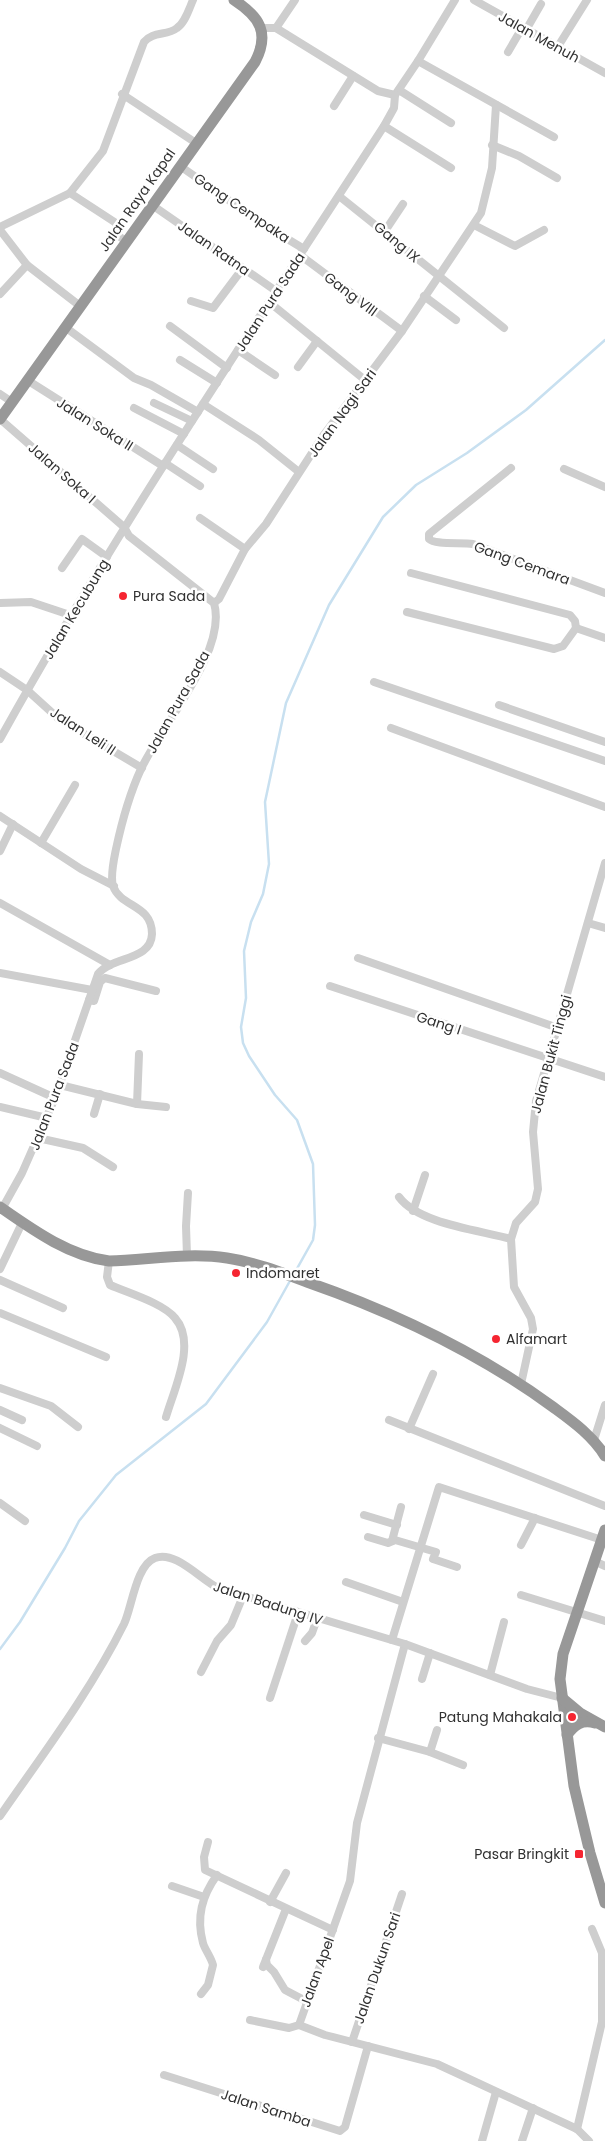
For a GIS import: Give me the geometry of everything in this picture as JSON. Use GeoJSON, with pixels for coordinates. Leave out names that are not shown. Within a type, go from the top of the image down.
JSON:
{"type":"FeatureCollection","features":[{"type":"Feature","properties":{"kind":"highway"},"geometry":{"type":"LineString","coordinates":[[234,0],[253,16],[262,28]]}},
{"type":"Feature","properties":{"kind":"highway","name":"Jalan Raya Kapal"},"geometry":{"type":"LineString","coordinates":[[0,419],[255,62],[263,43],[262,28]]}},
{"type":"Feature","properties":{"kind":"highway"},"geometry":{"type":"LineString","coordinates":[[1,1208],[22,1223],[76,1253],[94,1259],[109,1261],[187,1256],[226,1258],[274,1270],[333,1291],[407,1323],[521,1384],[594,1440],[605,1456]]}},
{"type":"Feature","properties":{"kind":"highway"},"geometry":{"type":"LineString","coordinates":[[603,1535],[600,1564],[577,1612],[562,1658],[560,1672],[566,1735],[584,1828],[605,1903]]}},
{"type":"Feature","properties":{"kind":"highway"},"geometry":{"type":"LineString","coordinates":[[562,1698],[602,1725]]}},
{"type":"Feature","properties":{"kind":"highway"},"geometry":{"type":"LineString","coordinates":[[566,1735],[572,1727],[580,1722],[590,1721],[602,1725]]}},
{"type":"Feature","properties":{"kind":"street"},"geometry":{"type":"LineString","coordinates":[[80,306],[27,265],[2,231],[72,194],[103,151],[144,42],[151,36],[176,30],[182,24],[193,0]]}},
{"type":"Feature","properties":{"kind":"street"},"geometry":{"type":"LineString","coordinates":[[276,28],[295,0]]}},
{"type":"Feature","properties":{"kind":"street","name":"Jalan Pura Sada"},"geometry":{"type":"LineString","coordinates":[[124,527],[276,291],[341,197],[394,108],[397,92],[455,0]]}},
{"type":"Feature","properties":{"kind":"street","name":"Jalan Menuh"},"geometry":{"type":"LineString","coordinates":[[474,0],[557,48],[605,73]]}},
{"type":"Feature","properties":{"kind":"street"},"geometry":{"type":"LineString","coordinates":[[557,48],[587,0]]}},
{"type":"Feature","properties":{"kind":"street"},"geometry":{"type":"LineString","coordinates":[[508,52],[541,4]]}},
{"type":"Feature","properties":{"kind":"street"},"geometry":{"type":"LineString","coordinates":[[262,28],[276,28],[378,91],[397,92],[451,123]]}},
{"type":"Feature","properties":{"kind":"street"},"geometry":{"type":"LineString","coordinates":[[418,61],[554,136]]}},
{"type":"Feature","properties":{"kind":"street"},"geometry":{"type":"LineString","coordinates":[[334,106],[353,76]]}},
{"type":"Feature","properties":{"kind":"street"},"geometry":{"type":"LineString","coordinates":[[125,96],[196,143]]}},
{"type":"Feature","properties":{"kind":"street","name":"Jalan Nagi Sari"},"geometry":{"type":"LineString","coordinates":[[214,603],[219,599],[245,549],[266,524],[299,472],[402,331],[437,276],[481,213],[490,183],[496,105]]}},
{"type":"Feature","properties":{"kind":"street"},"geometry":{"type":"LineString","coordinates":[[384,126],[451,168]]}},
{"type":"Feature","properties":{"kind":"street"},"geometry":{"type":"LineString","coordinates":[[492,144],[519,156],[557,178]]}},
{"type":"Feature","properties":{"kind":"street","name":"Gang Cempaka"},"geometry":{"type":"LineString","coordinates":[[180,166],[302,252]]}},
{"type":"Feature","properties":{"kind":"street"},"geometry":{"type":"LineString","coordinates":[[72,194],[116,223],[117,235],[126,241]]}},
{"type":"Feature","properties":{"kind":"street","name":"Gang IX"},"geometry":{"type":"LineString","coordinates":[[341,197],[370,224]]}},
{"type":"Feature","properties":{"kind":"street","name":"Gang IX"},"geometry":{"type":"LineString","coordinates":[[341,197],[504,328]]}},
{"type":"Feature","properties":{"kind":"street"},"geometry":{"type":"LineString","coordinates":[[385,231],[403,204]]}},
{"type":"Feature","properties":{"kind":"street","name":"Jalan Ratna"},"geometry":{"type":"LineString","coordinates":[[152,205],[276,291]]}},
{"type":"Feature","properties":{"kind":"street"},"geometry":{"type":"LineString","coordinates":[[474,225],[515,246],[544,230]]}},
{"type":"Feature","properties":{"kind":"street","name":"Gang Cempaka"},"geometry":{"type":"LineString","coordinates":[[272,233],[292,247]]}},
{"type":"Feature","properties":{"kind":"street","name":"Gang VIII"},"geometry":{"type":"LineString","coordinates":[[302,252],[402,331]]}},
{"type":"Feature","properties":{"kind":"street"},"geometry":{"type":"LineString","coordinates":[[0,294],[27,265]]}},
{"type":"Feature","properties":{"kind":"street"},"geometry":{"type":"LineString","coordinates":[[190,300],[213,308],[243,268]]}},
{"type":"Feature","properties":{"kind":"street"},"geometry":{"type":"LineString","coordinates":[[424,296],[456,320]]}},
{"type":"Feature","properties":{"kind":"street"},"geometry":{"type":"LineString","coordinates":[[270,302],[365,380]]}},
{"type":"Feature","properties":{"kind":"street"},"geometry":{"type":"LineString","coordinates":[[170,326],[227,368]]}},
{"type":"Feature","properties":{"kind":"street"},"geometry":{"type":"LineString","coordinates":[[65,327],[134,378],[151,385],[198,412]]}},
{"type":"Feature","properties":{"kind":"street"},"geometry":{"type":"LineString","coordinates":[[298,367],[317,341]]}},
{"type":"Feature","properties":{"kind":"street"},"geometry":{"type":"LineString","coordinates":[[238,350],[275,375]]}},
{"type":"Feature","properties":{"kind":"street"},"geometry":{"type":"LineString","coordinates":[[180,360],[217,384]]}},
{"type":"Feature","properties":{"kind":"street","name":"Jalan Soka II"},"geometry":{"type":"LineString","coordinates":[[27,380],[200,486]]}},
{"type":"Feature","properties":{"kind":"street"},"geometry":{"type":"LineString","coordinates":[[0,394],[12,402]]}},
{"type":"Feature","properties":{"kind":"street"},"geometry":{"type":"LineString","coordinates":[[154,403],[192,422]]}},
{"type":"Feature","properties":{"kind":"street"},"geometry":{"type":"LineString","coordinates":[[203,404],[259,440],[299,472]]}},
{"type":"Feature","properties":{"kind":"street"},"geometry":{"type":"LineString","coordinates":[[134,408],[184,434]]}},
{"type":"Feature","properties":{"kind":"street","name":"Jalan Soka I"},"geometry":{"type":"LineString","coordinates":[[0,419],[124,527]]}},
{"type":"Feature","properties":{"kind":"street"},"geometry":{"type":"LineString","coordinates":[[177,445],[212,469]]}},
{"type":"Feature","properties":{"kind":"street","name":"Gang Cemara"},"geometry":{"type":"LineString","coordinates":[[511,468],[429,534],[429,539],[434,542],[456,541],[473,544],[605,593]]}},
{"type":"Feature","properties":{"kind":"street"},"geometry":{"type":"LineString","coordinates":[[564,469],[605,487]]}},
{"type":"Feature","properties":{"kind":"street"},"geometry":{"type":"LineString","coordinates":[[200,518],[245,549]]}},
{"type":"Feature","properties":{"kind":"street"},"geometry":{"type":"LineString","coordinates":[[124,527],[129,536],[214,603]]}},
{"type":"Feature","properties":{"kind":"street","name":"Jalan Kecubung"},"geometry":{"type":"LineString","coordinates":[[0,739],[70,615],[124,527]]}},
{"type":"Feature","properties":{"kind":"street"},"geometry":{"type":"LineString","coordinates":[[62,568],[82,540],[107,557]]}},
{"type":"Feature","properties":{"kind":"street"},"geometry":{"type":"LineString","coordinates":[[407,612],[554,649],[563,646],[576,628],[575,622],[570,616],[411,573]]}},
{"type":"Feature","properties":{"kind":"street"},"geometry":{"type":"LineString","coordinates":[[0,603],[31,602],[70,615]]}},
{"type":"Feature","properties":{"kind":"street","name":"Jalan Pura Sada"},"geometry":{"type":"LineString","coordinates":[[1,1208],[22,1173],[47,1118],[60,1086],[98,974],[110,964],[144,951],[152,938],[151,923],[148,916],[118,895],[114,886],[115,854],[123,818],[142,768],[204,663],[216,620],[214,603]]}},
{"type":"Feature","properties":{"kind":"street"},"geometry":{"type":"LineString","coordinates":[[576,628],[605,638]]}},
{"type":"Feature","properties":{"kind":"street","name":"Jalan Leli II"},"geometry":{"type":"LineString","coordinates":[[0,672],[27,690],[60,719],[142,768]]}},
{"type":"Feature","properties":{"kind":"street"},"geometry":{"type":"LineString","coordinates":[[374,682],[605,761]]}},
{"type":"Feature","properties":{"kind":"street"},"geometry":{"type":"LineString","coordinates":[[499,705],[605,742]]}},
{"type":"Feature","properties":{"kind":"street"},"geometry":{"type":"LineString","coordinates":[[391,728],[605,807]]}},
{"type":"Feature","properties":{"kind":"street"},"geometry":{"type":"LineString","coordinates":[[41,843],[75,785]]}},
{"type":"Feature","properties":{"kind":"street"},"geometry":{"type":"LineString","coordinates":[[0,816],[41,843],[114,886]]}},
{"type":"Feature","properties":{"kind":"street"},"geometry":{"type":"LineString","coordinates":[[0,851],[13,824]]}},
{"type":"Feature","properties":{"kind":"street","name":"Jalan Bukit Tinggi"},"geometry":{"type":"LineString","coordinates":[[521,1384],[533,1329],[531,1318],[514,1284],[511,1240],[516,1223],[535,1202],[538,1193],[534,1116],[538,1091],[605,863]]}},
{"type":"Feature","properties":{"kind":"street"},"geometry":{"type":"LineString","coordinates":[[0,903],[110,964]]}},
{"type":"Feature","properties":{"kind":"street"},"geometry":{"type":"LineString","coordinates":[[588,923],[605,928]]}},
{"type":"Feature","properties":{"kind":"street"},"geometry":{"type":"LineString","coordinates":[[358,958],[558,1028]]}},
{"type":"Feature","properties":{"kind":"street"},"geometry":{"type":"LineString","coordinates":[[0,973],[92,990]]}},
{"type":"Feature","properties":{"kind":"street"},"geometry":{"type":"LineString","coordinates":[[89,1000],[94,1001],[100,982],[105,978],[156,990]]}},
{"type":"Feature","properties":{"kind":"street","name":"Gang I"},"geometry":{"type":"LineString","coordinates":[[330,986],[605,1077]]}},
{"type":"Feature","properties":{"kind":"street"},"geometry":{"type":"LineString","coordinates":[[137,1104],[139,1054]]}},
{"type":"Feature","properties":{"kind":"street"},"geometry":{"type":"LineString","coordinates":[[0,1073],[55,1098]]}},
{"type":"Feature","properties":{"kind":"street"},"geometry":{"type":"LineString","coordinates":[[60,1086],[137,1104],[166,1107]]}},
{"type":"Feature","properties":{"kind":"street"},"geometry":{"type":"LineString","coordinates":[[94,1114],[100,1094]]}},
{"type":"Feature","properties":{"kind":"street"},"geometry":{"type":"LineString","coordinates":[[0,1107],[47,1118]]}},
{"type":"Feature","properties":{"kind":"street"},"geometry":{"type":"LineString","coordinates":[[38,1138],[83,1148],[113,1168]]}},
{"type":"Feature","properties":{"kind":"street"},"geometry":{"type":"LineString","coordinates":[[413,1211],[425,1175]]}},
{"type":"Feature","properties":{"kind":"street"},"geometry":{"type":"LineString","coordinates":[[187,1256],[186,1217],[188,1193]]}},
{"type":"Feature","properties":{"kind":"street"},"geometry":{"type":"LineString","coordinates":[[399,1197],[413,1211],[511,1240]]}},
{"type":"Feature","properties":{"kind":"street"},"geometry":{"type":"LineString","coordinates":[[0,1269],[22,1223]]}},
{"type":"Feature","properties":{"kind":"street"},"geometry":{"type":"LineString","coordinates":[[109,1261],[107,1277],[110,1285],[163,1309],[175,1317],[183,1335],[182,1363],[166,1417]]}},
{"type":"Feature","properties":{"kind":"street"},"geometry":{"type":"LineString","coordinates":[[0,1280],[63,1308]]}},
{"type":"Feature","properties":{"kind":"street"},"geometry":{"type":"LineString","coordinates":[[0,1314],[106,1357]]}},
{"type":"Feature","properties":{"kind":"street"},"geometry":{"type":"LineString","coordinates":[[410,1429],[433,1374]]}},
{"type":"Feature","properties":{"kind":"street"},"geometry":{"type":"LineString","coordinates":[[0,1388],[51,1406],[78,1427]]}},
{"type":"Feature","properties":{"kind":"street"},"geometry":{"type":"LineString","coordinates":[[594,1440],[605,1405]]}},
{"type":"Feature","properties":{"kind":"street"},"geometry":{"type":"LineString","coordinates":[[0,1410],[22,1420]]}},
{"type":"Feature","properties":{"kind":"street"},"geometry":{"type":"LineString","coordinates":[[389,1420],[605,1506]]}},
{"type":"Feature","properties":{"kind":"street"},"geometry":{"type":"LineString","coordinates":[[0,1428],[37,1446]]}},
{"type":"Feature","properties":{"kind":"street"},"geometry":{"type":"LineString","coordinates":[[392,1640],[439,1487],[535,1518],[603,1535]]}},
{"type":"Feature","properties":{"kind":"street"},"geometry":{"type":"LineString","coordinates":[[0,1503],[25,1521]]}},
{"type":"Feature","properties":{"kind":"street"},"geometry":{"type":"LineString","coordinates":[[392,1541],[401,1507]]}},
{"type":"Feature","properties":{"kind":"street"},"geometry":{"type":"LineString","coordinates":[[364,1515],[397,1525]]}},
{"type":"Feature","properties":{"kind":"street"},"geometry":{"type":"LineString","coordinates":[[521,1545],[535,1518]]}},
{"type":"Feature","properties":{"kind":"street"},"geometry":{"type":"LineString","coordinates":[[368,1536],[388,1543],[392,1541],[436,1552],[433,1559],[457,1566]]}},
{"type":"Feature","properties":{"kind":"street","name":"Jalan Badung IV"},"geometry":{"type":"LineString","coordinates":[[0,1816],[95,1676],[128,1616],[139,1578],[145,1567],[149,1562],[161,1556],[178,1560],[202,1579],[243,1596],[405,1644],[541,1694],[562,1698]]}},
{"type":"Feature","properties":{"kind":"street"},"geometry":{"type":"LineString","coordinates":[[346,1582],[403,1602]]}},
{"type":"Feature","properties":{"kind":"street"},"geometry":{"type":"LineString","coordinates":[[201,1672],[217,1641],[231,1625],[243,1596]]}},
{"type":"Feature","properties":{"kind":"street"},"geometry":{"type":"LineString","coordinates":[[522,1596],[605,1621]]}},
{"type":"Feature","properties":{"kind":"street"},"geometry":{"type":"LineString","coordinates":[[270,1698],[298,1613]]}},
{"type":"Feature","properties":{"kind":"street"},"geometry":{"type":"LineString","coordinates":[[305,1640],[312,1633],[317,1619]]}},
{"type":"Feature","properties":{"kind":"street"},"geometry":{"type":"LineString","coordinates":[[490,1675],[504,1622]]}},
{"type":"Feature","properties":{"kind":"street","name":"Jalan Apel"},"geometry":{"type":"LineString","coordinates":[[405,1644],[378,1738],[357,1823],[350,1881],[299,2025],[352,2042],[437,2064],[577,2129],[589,2141]]}},
{"type":"Feature","properties":{"kind":"street"},"geometry":{"type":"LineString","coordinates":[[422,1679],[430,1653]]}},
{"type":"Feature","properties":{"kind":"street"},"geometry":{"type":"LineString","coordinates":[[430,1752],[437,1730]]}},
{"type":"Feature","properties":{"kind":"street"},"geometry":{"type":"LineString","coordinates":[[378,1738],[430,1752],[463,1765]]}},
{"type":"Feature","properties":{"kind":"street"},"geometry":{"type":"LineString","coordinates":[[208,1842],[204,1858],[204,1869],[270,1902],[333,1930]]}},
{"type":"Feature","properties":{"kind":"street"},"geometry":{"type":"LineString","coordinates":[[270,1902],[286,1873]]}},
{"type":"Feature","properties":{"kind":"street"},"geometry":{"type":"LineString","coordinates":[[201,1994],[208,1985],[213,1965],[203,1945],[201,1908],[204,1897],[221,1877]]}},
{"type":"Feature","properties":{"kind":"street"},"geometry":{"type":"LineString","coordinates":[[172,1886],[204,1897]]}},
{"type":"Feature","properties":{"kind":"street","name":"Jalan Dukun Sari"},"geometry":{"type":"LineString","coordinates":[[352,2042],[402,1894]]}},
{"type":"Feature","properties":{"kind":"street"},"geometry":{"type":"LineString","coordinates":[[286,1909],[265,1963],[274,1972],[285,1990],[306,2001]]}},
{"type":"Feature","properties":{"kind":"street"},"geometry":{"type":"LineString","coordinates":[[577,2129],[602,2022],[602,1954],[592,1930]]}},
{"type":"Feature","properties":{"kind":"street"},"geometry":{"type":"LineString","coordinates":[[250,2020],[290,2028],[299,2025]]}},
{"type":"Feature","properties":{"kind":"street","name":"Jalan Samba"},"geometry":{"type":"LineString","coordinates":[[164,2075],[340,2131],[344,2127],[368,2046]]}},
{"type":"Feature","properties":{"kind":"street"},"geometry":{"type":"LineString","coordinates":[[482,2141],[496,2092]]}},
{"type":"Feature","properties":{"kind":"street"},"geometry":{"type":"LineString","coordinates":[[522,2141],[533,2108]]}},
{"type":"Feature","properties":{"kind":"waterway"},"geometry":{"type":"LineString","coordinates":[[294,1274],[313,1240],[315,1225],[313,1164],[297,1120],[275,1095],[249,1056],[243,1043],[241,1027],[246,998],[244,951],[251,922],[263,894],[269,864],[265,802],[286,703],[329,605],[383,517],[416,485],[467,453],[526,410],[605,340]]}},
{"type":"Feature","properties":{"kind":"waterway"},"geometry":{"type":"LineString","coordinates":[[0,1649],[20,1622],[65,1548],[79,1521],[116,1475],[206,1404],[267,1322],[291,1279]]}},
{"type":"Feature","properties":{"kind":"place","name":"Pura Sada"},"geometry":{"type":"Point","coordinates":[123,596]}},
{"type":"Feature","properties":{"kind":"place","name":"Indomaret"},"geometry":{"type":"Point","coordinates":[236,1273]}},
{"type":"Feature","properties":{"kind":"place","name":"Alfamart"},"geometry":{"type":"Point","coordinates":[496,1339]}},
{"type":"Feature","properties":{"kind":"place","name":"Patung Mahakala"},"geometry":{"type":"Point","coordinates":[572,1717]}},
{"type":"Feature","properties":{"kind":"place","name":"Pasar Bringkit"},"geometry":{"type":"Point","coordinates":[579,1854]}}]}
